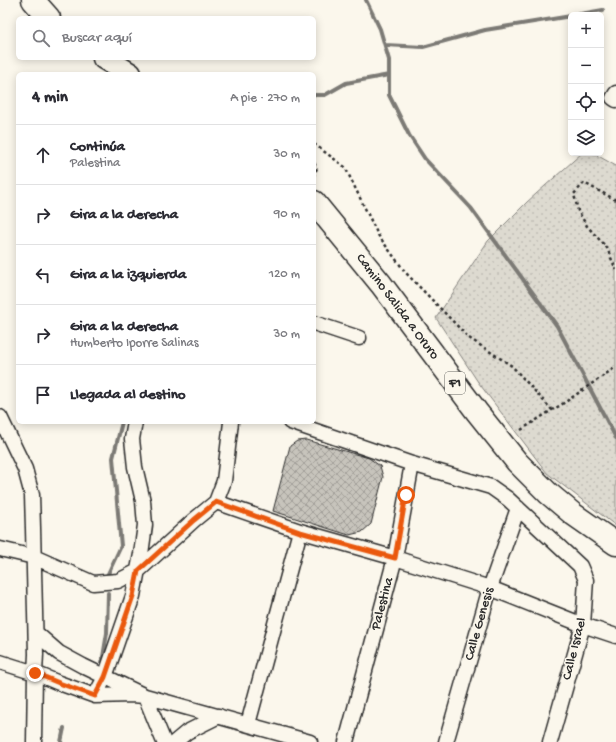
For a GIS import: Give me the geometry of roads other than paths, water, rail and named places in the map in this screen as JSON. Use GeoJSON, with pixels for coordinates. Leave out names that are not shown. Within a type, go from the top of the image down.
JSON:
{"type":"FeatureCollection","features":[{"type":"Feature","properties":{"kind":"highway"},"geometry":{"type":"LineString","coordinates":[[33,0],[47,16]]}},
{"type":"Feature","properties":{"kind":"highway"},"geometry":{"type":"LineString","coordinates":[[107,60],[127,72]]}},
{"type":"Feature","properties":{"kind":"highway","name":"Camino Salida a Oruro"},"geometry":{"type":"LineString","coordinates":[[316,204],[381,284],[477,412],[517,462],[573,514],[616,544]]}},
{"type":"Feature","properties":{"kind":"street"},"geometry":{"type":"LineString","coordinates":[[316,324],[359,338]]}},
{"type":"Feature","properties":{"kind":"street"},"geometry":{"type":"LineString","coordinates":[[0,417],[25,469],[32,495],[36,633],[34,742]]}},
{"type":"Feature","properties":{"kind":"street"},"geometry":{"type":"LineString","coordinates":[[95,696],[105,677],[133,596],[141,554],[145,525],[143,501],[135,467],[132,439],[135,424]]}},
{"type":"Feature","properties":{"kind":"street"},"geometry":{"type":"LineString","coordinates":[[0,549],[34,557],[93,583],[118,581],[138,571],[216,502],[224,480],[231,424]]}},
{"type":"Feature","properties":{"kind":"street","name":"Calle Israel"},"geometry":{"type":"LineString","coordinates":[[296,424],[412,464],[491,487],[508,499],[580,566],[586,580],[583,625],[550,742]]}},
{"type":"Feature","properties":{"kind":"street","name":"Palestina"},"geometry":{"type":"LineString","coordinates":[[346,742],[395,558],[412,464]]}},
{"type":"Feature","properties":{"kind":"street"},"geometry":{"type":"LineString","coordinates":[[216,502],[300,532],[395,558],[490,588],[583,625],[616,636]]}},
{"type":"Feature","properties":{"kind":"street","name":"Calle Genesis"},"geometry":{"type":"LineString","coordinates":[[446,742],[490,588],[518,508]]}},
{"type":"Feature","properties":{"kind":"street"},"geometry":{"type":"LineString","coordinates":[[248,724],[300,532]]}},
{"type":"Feature","properties":{"kind":"street"},"geometry":{"type":"LineString","coordinates":[[36,633],[59,653],[145,696],[310,742]]}},
{"type":"Feature","properties":{"kind":"street"},"geometry":{"type":"LineString","coordinates":[[0,662],[35,673],[95,696],[145,696]]}},
{"type":"Feature","properties":{"kind":"street"},"geometry":{"type":"LineString","coordinates":[[145,696],[164,742]]}},
{"type":"Feature","properties":{"kind":"street"},"geometry":{"type":"LineString","coordinates":[[175,742],[187,732],[219,716]]}},
{"type":"Feature","properties":{"kind":"waterway"},"geometry":{"type":"LineString","coordinates":[[366,0],[380,29],[389,60],[389,95],[409,135],[425,159],[471,208],[557,326],[616,438]]}},
{"type":"Feature","properties":{"kind":"waterway"},"geometry":{"type":"LineString","coordinates":[[592,12],[603,10]]}},
{"type":"Feature","properties":{"kind":"waterway"},"geometry":{"type":"LineString","coordinates":[[385,45],[423,47],[485,30],[568,16]]}},
{"type":"Feature","properties":{"kind":"waterway"},"geometry":{"type":"LineString","coordinates":[[316,95],[325,95],[346,83],[389,75]]}},
{"type":"Feature","properties":{"kind":"waterway"},"geometry":{"type":"LineString","coordinates":[[106,578],[121,546],[113,458],[122,424]]}},
{"type":"Feature","properties":{"kind":"waterway"},"geometry":{"type":"LineString","coordinates":[[102,663],[107,633],[108,593]]}},
{"type":"Feature","properties":{"kind":"waterway"},"geometry":{"type":"LineString","coordinates":[[61,742],[64,728]]}}]}
